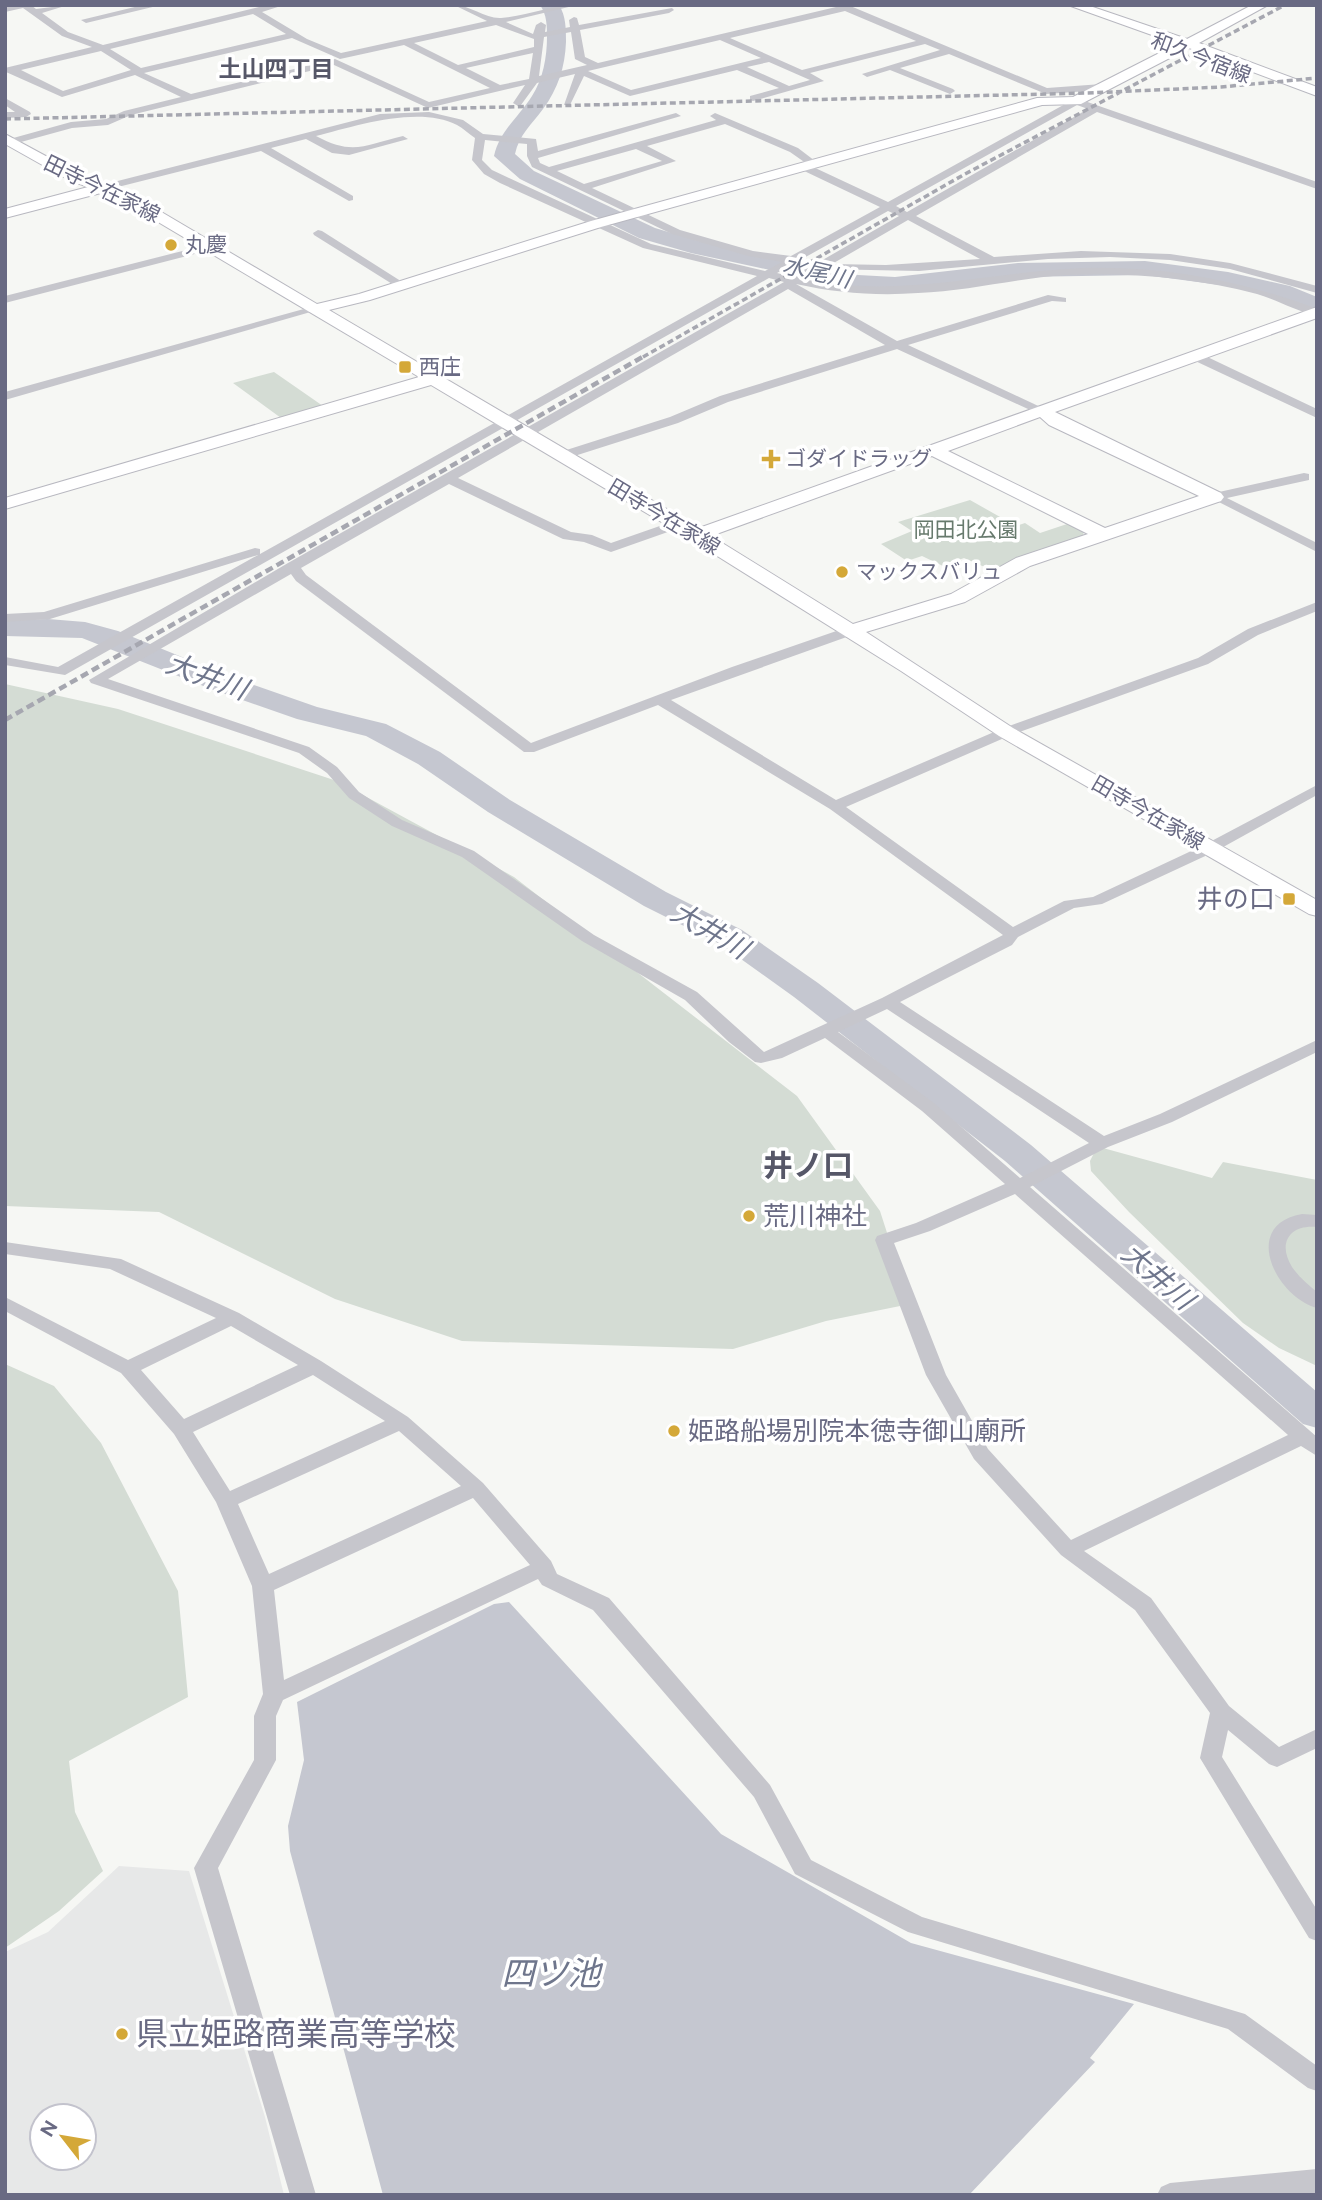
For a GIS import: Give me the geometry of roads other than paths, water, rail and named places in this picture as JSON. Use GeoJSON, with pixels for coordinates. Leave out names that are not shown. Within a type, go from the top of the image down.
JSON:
{"type":"FeatureCollection","features":[{"type":"Feature","properties":{"kind":"street"},"geometry":{"type":"LineString","coordinates":[[5,9],[64,5]]}},
{"type":"Feature","properties":{"kind":"street"},"geometry":{"type":"LineString","coordinates":[[86,20],[157,5]]}},
{"type":"Feature","properties":{"kind":"street"},"geometry":{"type":"LineString","coordinates":[[216,5],[238,15]]}},
{"type":"Feature","properties":{"kind":"street"},"geometry":{"type":"LineString","coordinates":[[9,70],[280,5]]}},
{"type":"Feature","properties":{"kind":"street"},"geometry":{"type":"LineString","coordinates":[[458,5],[532,37],[669,10]]}},
{"type":"Feature","properties":{"kind":"street"},"geometry":{"type":"LineString","coordinates":[[5,661],[60,672],[1102,86],[1262,5]]}},
{"type":"Feature","properties":{"kind":"street"},"geometry":{"type":"LineString","coordinates":[[7,140],[71,125],[108,122],[128,113],[536,9],[570,6],[577,29],[580,59],[595,65]]}},
{"type":"Feature","properties":{"kind":"street"},"geometry":{"type":"LineString","coordinates":[[254,11],[293,35],[428,105],[842,6],[1046,91],[1102,86]]}},
{"type":"Feature","properties":{"kind":"street"},"geometry":{"type":"LineString","coordinates":[[27,7],[65,34],[103,48],[139,71],[140,75],[190,97]]}},
{"type":"Feature","properties":{"kind":"street","name":"和久今宿線"},"geometry":{"type":"LineString","coordinates":[[1080,8],[1102,21],[1317,92]]}},
{"type":"Feature","properties":{"kind":"street"},"geometry":{"type":"LineString","coordinates":[[518,103],[534,79],[540,48],[541,36],[536,9]]}},
{"type":"Feature","properties":{"kind":"street"},"geometry":{"type":"LineString","coordinates":[[9,70],[62,94],[139,71],[293,35]]}},
{"type":"Feature","properties":{"kind":"street"},"geometry":{"type":"LineString","coordinates":[[721,37],[819,82],[753,99]]}},
{"type":"Feature","properties":{"kind":"street"},"geometry":{"type":"LineString","coordinates":[[403,41],[498,88]]}},
{"type":"Feature","properties":{"kind":"street"},"geometry":{"type":"LineString","coordinates":[[800,73],[926,41]]}},
{"type":"Feature","properties":{"kind":"street","name":"和久今宿線"},"geometry":{"type":"LineString","coordinates":[[1181,45],[1317,101]]}},
{"type":"Feature","properties":{"kind":"street"},"geometry":{"type":"LineString","coordinates":[[456,68],[540,48]]}},
{"type":"Feature","properties":{"kind":"street"},"geometry":{"type":"LineString","coordinates":[[867,74],[949,51]]}},
{"type":"Feature","properties":{"kind":"street"},"geometry":{"type":"LineString","coordinates":[[577,69],[629,93],[770,59]]}},
{"type":"Feature","properties":{"kind":"street"},"geometry":{"type":"LineString","coordinates":[[738,67],[788,89]]}},
{"type":"Feature","properties":{"kind":"street"},"geometry":{"type":"LineString","coordinates":[[890,67],[950,91]]}},
{"type":"Feature","properties":{"kind":"street"},"geometry":{"type":"LineString","coordinates":[[566,103],[580,75],[577,69]]}},
{"type":"Feature","properties":{"kind":"street"},"geometry":{"type":"LineString","coordinates":[[5,101],[26,114],[5,115]]}},
{"type":"Feature","properties":{"kind":"street"},"geometry":{"type":"LineString","coordinates":[[5,396],[401,285],[596,224],[1042,101],[1076,101],[1317,186]]}},
{"type":"Feature","properties":{"kind":"street"},"geometry":{"type":"LineString","coordinates":[[1096,108],[96,680],[304,750],[332,770],[354,796],[397,822],[468,855],[588,938],[691,996],[735,1038],[761,1058],[776,1054],[866,1013],[1006,942],[1012,934],[1070,904],[1096,901],[1210,848],[1317,789]]}},
{"type":"Feature","properties":{"kind":"street"},"geometry":{"type":"LineString","coordinates":[[709,113],[794,150],[809,165],[996,262]]}},
{"type":"Feature","properties":{"kind":"street"},"geometry":{"type":"LineString","coordinates":[[5,214],[380,117],[429,115],[459,122],[480,137],[532,141],[532,156],[536,165],[546,171],[676,232],[752,254],[820,266],[888,270],[1080,254],[1154,256],[1251,271],[1317,290]]}},
{"type":"Feature","properties":{"kind":"street"},"geometry":{"type":"LineString","coordinates":[[532,156],[676,116]]}},
{"type":"Feature","properties":{"kind":"street"},"geometry":{"type":"LineString","coordinates":[[546,171],[725,121]]}},
{"type":"Feature","properties":{"kind":"street"},"geometry":{"type":"LineString","coordinates":[[306,135],[336,151],[349,152],[403,139]]}},
{"type":"Feature","properties":{"kind":"street"},"geometry":{"type":"LineString","coordinates":[[480,137],[477,160],[488,172],[596,224],[677,255],[791,282],[850,289],[920,290],[1066,272],[1126,272],[1226,283],[1265,293],[1317,313]]}},
{"type":"Feature","properties":{"kind":"street","name":"田寺今在家線"},"geometry":{"type":"LineString","coordinates":[[7,140],[54,167],[126,197],[504,421],[523,435],[696,535],[1006,732],[1317,909]]}},
{"type":"Feature","properties":{"kind":"street"},"geometry":{"type":"LineString","coordinates":[[581,188],[671,161],[636,145]]}},
{"type":"Feature","properties":{"kind":"street"},"geometry":{"type":"LineString","coordinates":[[262,146],[349,198]]}},
{"type":"Feature","properties":{"kind":"street"},"geometry":{"type":"LineString","coordinates":[[318,233],[401,285]]}},
{"type":"Feature","properties":{"kind":"street"},"geometry":{"type":"LineString","coordinates":[[5,300],[210,247]]}},
{"type":"Feature","properties":{"kind":"street"},"geometry":{"type":"LineString","coordinates":[[791,282],[888,342],[1043,411],[1055,421],[1317,548]]}},
{"type":"Feature","properties":{"kind":"street"},"geometry":{"type":"LineString","coordinates":[[561,456],[674,420],[724,399],[1052,298],[1062,300]]}},
{"type":"Feature","properties":{"kind":"street"},"geometry":{"type":"LineString","coordinates":[[696,535],[1317,313]]}},
{"type":"Feature","properties":{"kind":"street"},"geometry":{"type":"LineString","coordinates":[[1195,356],[1317,414]]}},
{"type":"Feature","properties":{"kind":"street"},"geometry":{"type":"LineString","coordinates":[[5,504],[432,379]]}},
{"type":"Feature","properties":{"kind":"street"},"geometry":{"type":"LineString","coordinates":[[935,451],[1104,535]]}},
{"type":"Feature","properties":{"kind":"street"},"geometry":{"type":"LineString","coordinates":[[293,566],[301,578],[529,749],[850,631],[958,598],[1023,562],[1215,497],[1304,477]]}},
{"type":"Feature","properties":{"kind":"street"},"geometry":{"type":"LineString","coordinates":[[447,478],[568,536],[587,538],[611,548],[677,524]]}},
{"type":"Feature","properties":{"kind":"street"},"geometry":{"type":"LineString","coordinates":[[5,618],[45,616],[286,543]]}},
{"type":"Feature","properties":{"kind":"street"},"geometry":{"type":"LineString","coordinates":[[835,806],[1006,732],[1203,661],[1253,632],[1317,606]]}},
{"type":"Feature","properties":{"kind":"street"},"geometry":{"type":"LineString","coordinates":[[73,664],[105,674]]}},
{"type":"Feature","properties":{"kind":"street"},"geometry":{"type":"LineString","coordinates":[[659,699],[835,806],[1012,934]]}},
{"type":"Feature","properties":{"kind":"street"},"geometry":{"type":"LineString","coordinates":[[888,1002],[1102,1143]]}},
{"type":"Feature","properties":{"kind":"street"},"geometry":{"type":"LineString","coordinates":[[825,1030],[928,1107],[1309,1443],[1068,1550]]}},
{"type":"Feature","properties":{"kind":"street"},"geometry":{"type":"LineString","coordinates":[[1317,1045],[1166,1118],[1102,1143],[1017,1186],[923,1227],[884,1240],[936,1375],[981,1454],[1068,1550],[1143,1604],[1221,1712],[1277,1758],[1317,1738]]}},
{"type":"Feature","properties":{"kind":"street"},"geometry":{"type":"LineString","coordinates":[[1317,1221],[1298,1220],[1286,1226],[1277,1239],[1276,1252],[1284,1269],[1317,1302]]}},
{"type":"Feature","properties":{"kind":"street"},"geometry":{"type":"LineString","coordinates":[[5,1248],[114,1263],[232,1318],[401,1422],[476,1488],[544,1567],[549,1579],[601,1604],[762,1791],[803,1867],[916,1925],[1236,2021],[1317,2080]]}},
{"type":"Feature","properties":{"kind":"street"},"geometry":{"type":"LineString","coordinates":[[5,1303],[128,1368],[181,1429],[226,1501],[263,1586],[274,1695],[265,1716],[265,1760],[205,1868],[303,2195]]}},
{"type":"Feature","properties":{"kind":"street"},"geometry":{"type":"LineString","coordinates":[[128,1368],[232,1318]]}},
{"type":"Feature","properties":{"kind":"street"},"geometry":{"type":"LineString","coordinates":[[181,1429],[314,1366]]}},
{"type":"Feature","properties":{"kind":"street"},"geometry":{"type":"LineString","coordinates":[[226,1501],[401,1422]]}},
{"type":"Feature","properties":{"kind":"street"},"geometry":{"type":"LineString","coordinates":[[263,1586],[476,1488]]}},
{"type":"Feature","properties":{"kind":"street"},"geometry":{"type":"LineString","coordinates":[[274,1695],[544,1567]]}},
{"type":"Feature","properties":{"kind":"street"},"geometry":{"type":"LineString","coordinates":[[1221,1712],[1211,1758],[1317,1931]]}},
{"type":"Feature","properties":{"kind":"street"},"geometry":{"type":"LineString","coordinates":[[1170,2195],[1317,2182]]}},
{"type":"Feature","properties":{"kind":"water","name":"四ツ池"},"geometry":{"type":"Polygon","coordinates":[[[509,1602],[721,1834],[911,1943],[1134,2004],[1090,2058],[1095,2062],[969,2195],[383,2195],[290,1851],[288,1826],[304,1760],[297,1702],[494,1604],[509,1602]]]}},
{"type":"Feature","properties":{"kind":"waterway","name":"水尾川"},"geometry":{"type":"LineString","coordinates":[[549,5],[554,14],[556,30],[552,74],[541,98],[510,138],[504,156],[527,175],[647,233],[691,246],[858,282],[895,284],[1018,270],[1145,268],[1228,279],[1282,291],[1317,305]]}},
{"type":"Feature","properties":{"kind":"waterway","name":"大井川"},"geometry":{"type":"LineString","coordinates":[[5,628],[85,630],[307,713],[376,730],[429,758],[499,806],[655,899],[731,937],[806,990],[1018,1153],[1317,1414]]}},
{"type":"Feature","properties":{"kind":"railway"},"geometry":{"type":"LineString","coordinates":[[1121,92],[1285,5]]}},
{"type":"Feature","properties":{"kind":"railway"},"geometry":{"type":"LineString","coordinates":[[1121,92],[1221,87],[1317,78]]}},
{"type":"Feature","properties":{"kind":"railway"},"geometry":{"type":"LineString","coordinates":[[5,119],[1121,92]]}},
{"type":"Feature","properties":{"kind":"railway"},"geometry":{"type":"LineString","coordinates":[[643,357],[965,174],[1121,92]]}},
{"type":"Feature","properties":{"kind":"railway"},"geometry":{"type":"LineString","coordinates":[[5,720],[646,355]]}},
{"type":"Feature","properties":{"kind":"place","name":"丸慶"},"geometry":{"type":"Point","coordinates":[171,245]}},
{"type":"Feature","properties":{"kind":"place","name":"西庄"},"geometry":{"type":"Point","coordinates":[405,367]}},
{"type":"Feature","properties":{"kind":"place","name":"ゴダイドラッグ"},"geometry":{"type":"Point","coordinates":[771,459]}},
{"type":"Feature","properties":{"kind":"place","name":"マックスバリュ"},"geometry":{"type":"Point","coordinates":[842,572]}},
{"type":"Feature","properties":{"kind":"place","name":"井の口"},"geometry":{"type":"Point","coordinates":[1289,899]}},
{"type":"Feature","properties":{"kind":"place","name":"荒川神社"},"geometry":{"type":"Point","coordinates":[749,1216]}},
{"type":"Feature","properties":{"kind":"place","name":"姫路船場別院本徳寺御山廟所"},"geometry":{"type":"Point","coordinates":[674,1431]}},
{"type":"Feature","properties":{"kind":"place","name":"県立姫路商業高等学校"},"geometry":{"type":"Point","coordinates":[122,2034]}},
{"type":"Feature","properties":{"kind":"district","name":"土山四丁目"},"geometry":{"type":"Point","coordinates":[276,69]}},
{"type":"Feature","properties":{"kind":"district","name":"井ノ口"},"geometry":{"type":"Point","coordinates":[808,1166]}},
{"type":"Feature","properties":{"kind":"park label","name":"岡田北公園"},"geometry":{"type":"Point","coordinates":[966,530]}}]}
